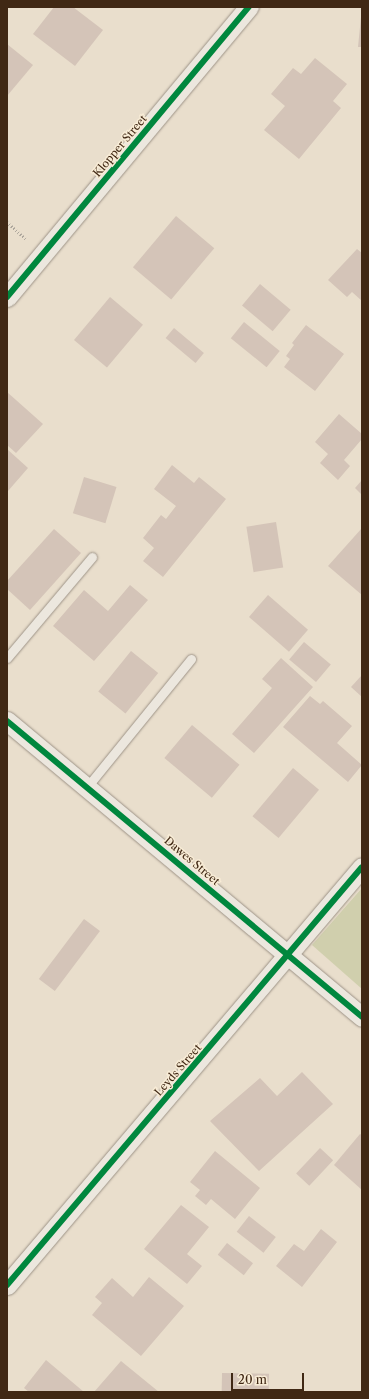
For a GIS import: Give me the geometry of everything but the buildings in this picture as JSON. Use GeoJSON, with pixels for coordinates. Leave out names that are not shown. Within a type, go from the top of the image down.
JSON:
{"type":"FeatureCollection","features":[{"type":"Feature","properties":{"kind":"street","name":"Klopper Street"},"geometry":{"type":"LineString","coordinates":[[7,298],[249,7]]}},
{"type":"Feature","properties":{"kind":"street","name":"Dawes Street"},"geometry":{"type":"LineString","coordinates":[[7,721],[362,1017]]}},
{"type":"Feature","properties":{"kind":"street","name":"Leyds Street"},"geometry":{"type":"LineString","coordinates":[[7,1285],[289,955],[362,867]]}},
{"type":"Feature","properties":{"kind":"lane"},"geometry":{"type":"LineString","coordinates":[[7,658],[92,557]]}},
{"type":"Feature","properties":{"kind":"lane"},"geometry":{"type":"LineString","coordinates":[[87,787],[191,659]]}},
{"type":"Feature","properties":{"kind":"green space"},"geometry":{"type":"Polygon","coordinates":[[[362,888],[362,989],[312,945],[362,888]]]}},
{"type":"Feature","properties":{"kind":"cycle path"},"geometry":{"type":"LineString","coordinates":[[7,297],[249,7]]}},
{"type":"Feature","properties":{"kind":"cycle path"},"geometry":{"type":"LineString","coordinates":[[7,721],[362,1017]]}},
{"type":"Feature","properties":{"kind":"cycle path"},"geometry":{"type":"LineString","coordinates":[[7,1285],[362,867]]}}]}
